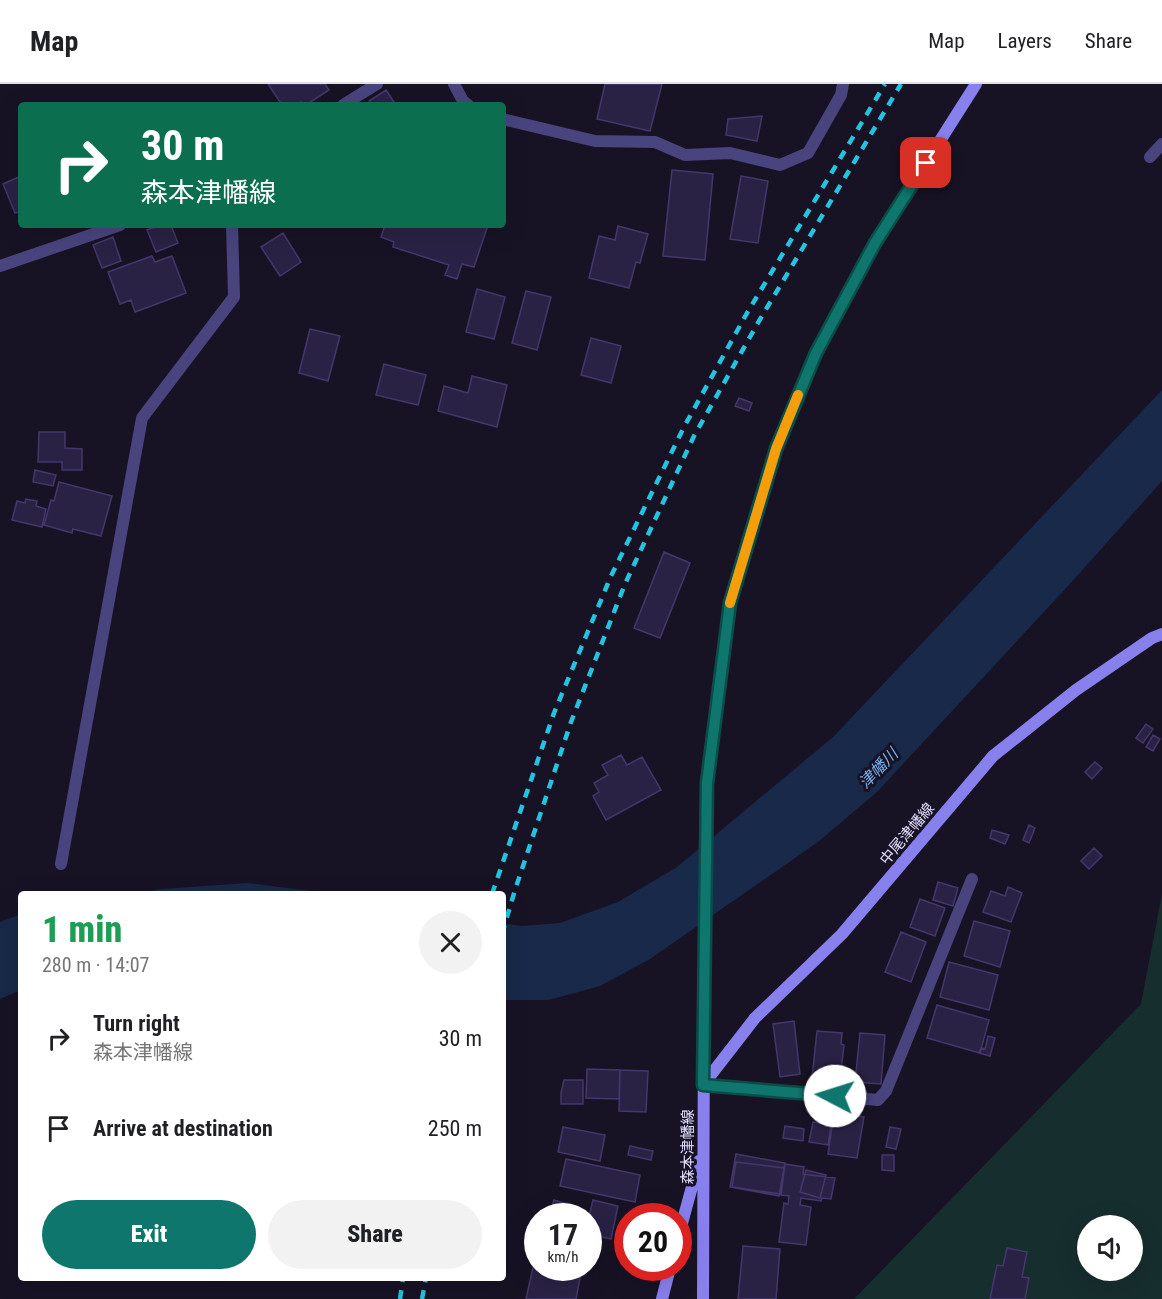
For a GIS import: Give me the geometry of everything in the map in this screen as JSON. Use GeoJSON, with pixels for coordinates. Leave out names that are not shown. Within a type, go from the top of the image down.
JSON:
{"type":"FeatureCollection","features":[{"type":"Feature","properties":{"kind":"main road","name":"森本津幡線"},"geometry":{"type":"LineString","coordinates":[[703,1299],[707,783],[730,603],[776,449],[816,353],[875,243],[976,84]]}},
{"type":"Feature","properties":{"kind":"main road","name":"中尾津幡線"},"geometry":{"type":"LineString","coordinates":[[703,1085],[755,1018],[842,934],[993,756],[1076,690],[1152,638],[1162,634]]}},
{"type":"Feature","properties":{"kind":"main road"},"geometry":{"type":"LineString","coordinates":[[688,1203],[703,1146]]}},
{"type":"Feature","properties":{"kind":"main road"},"geometry":{"type":"LineString","coordinates":[[662,1299],[667,1281]]}},
{"type":"Feature","properties":{"kind":"street"},"geometry":{"type":"LineString","coordinates":[[348,102],[377,84]]}},
{"type":"Feature","properties":{"kind":"street"},"geometry":{"type":"LineString","coordinates":[[454,84],[464,102]]}},
{"type":"Feature","properties":{"kind":"street"},"geometry":{"type":"LineString","coordinates":[[506,120],[595,141],[655,142],[685,154],[730,153],[780,165],[808,153],[841,95],[843,84]]}},
{"type":"Feature","properties":{"kind":"street"},"geometry":{"type":"LineString","coordinates":[[1150,158],[1162,144]]}},
{"type":"Feature","properties":{"kind":"street"},"geometry":{"type":"LineString","coordinates":[[0,266],[111,228]]}},
{"type":"Feature","properties":{"kind":"street"},"geometry":{"type":"LineString","coordinates":[[61,864],[142,418],[234,297],[231,228]]}},
{"type":"Feature","properties":{"kind":"street"},"geometry":{"type":"LineString","coordinates":[[703,1085],[878,1100],[886,1091],[972,879]]}},
{"type":"Feature","properties":{"kind":"green space"},"geometry":{"type":"Polygon","coordinates":[[[1162,894],[1162,1299],[854,1299],[1141,1004],[1162,894]]]}},
{"type":"Feature","properties":{"kind":"water","name":"津幡川"},"geometry":{"type":"Polygon","coordinates":[[[1162,390],[1162,481],[877,792],[818,842],[650,959],[600,986],[549,1000],[506,1000],[506,924],[522,926],[560,923],[618,902],[677,867],[833,737],[1162,390]]]}},
{"type":"Feature","properties":{"kind":"water"},"geometry":{"type":"Polygon","coordinates":[[[249,883],[311,891],[151,891],[249,883]]]}},
{"type":"Feature","properties":{"kind":"water"},"geometry":{"type":"Polygon","coordinates":[[[18,915],[18,991],[0,999],[0,922],[18,915]]]}},
{"type":"Feature","properties":{"kind":"building"},"geometry":{"type":"Polygon","coordinates":[[[268,84],[325,84],[329,90],[311,102],[280,102],[268,84]]]}},
{"type":"Feature","properties":{"kind":"building"},"geometry":{"type":"Polygon","coordinates":[[[605,84],[662,84],[650,131],[597,119],[605,84]]]}},
{"type":"Feature","properties":{"kind":"building"},"geometry":{"type":"Polygon","coordinates":[[[386,90],[394,102],[370,102],[386,90]]]}},
{"type":"Feature","properties":{"kind":"building"},"geometry":{"type":"Polygon","coordinates":[[[762,116],[757,141],[726,135],[728,119],[762,116]]]}},
{"type":"Feature","properties":{"kind":"building"},"geometry":{"type":"Polygon","coordinates":[[[672,170],[713,174],[705,260],[663,256],[672,170]]]}},
{"type":"Feature","properties":{"kind":"building"},"geometry":{"type":"Polygon","coordinates":[[[741,176],[768,181],[758,243],[730,239],[741,176]]]}},
{"type":"Feature","properties":{"kind":"building"},"geometry":{"type":"Polygon","coordinates":[[[18,177],[18,212],[15,213],[3,184],[18,177]]]}},
{"type":"Feature","properties":{"kind":"building"},"geometry":{"type":"Polygon","coordinates":[[[618,226],[648,234],[640,263],[636,262],[629,288],[589,278],[599,236],[615,240],[618,226]]]}},
{"type":"Feature","properties":{"kind":"building"},"geometry":{"type":"Polygon","coordinates":[[[172,228],[178,243],[156,252],[147,230],[172,228]]]}},
{"type":"Feature","properties":{"kind":"building"},"geometry":{"type":"Polygon","coordinates":[[[384,228],[487,228],[474,267],[462,264],[457,279],[445,275],[449,265],[393,247],[394,242],[381,237],[384,228]]]}},
{"type":"Feature","properties":{"kind":"building"},"geometry":{"type":"Polygon","coordinates":[[[283,233],[301,262],[280,276],[261,247],[283,233]]]}},
{"type":"Feature","properties":{"kind":"building"},"geometry":{"type":"Polygon","coordinates":[[[113,237],[121,261],[102,268],[93,245],[113,237]]]}},
{"type":"Feature","properties":{"kind":"building"},"geometry":{"type":"Polygon","coordinates":[[[152,256],[155,262],[172,256],[186,293],[135,312],[131,300],[120,304],[108,272],[152,256]]]}},
{"type":"Feature","properties":{"kind":"building"},"geometry":{"type":"Polygon","coordinates":[[[477,289],[505,297],[494,339],[466,332],[477,289]]]}},
{"type":"Feature","properties":{"kind":"building"},"geometry":{"type":"Polygon","coordinates":[[[526,291],[551,297],[537,350],[512,343],[526,291]]]}},
{"type":"Feature","properties":{"kind":"building"},"geometry":{"type":"Polygon","coordinates":[[[310,329],[340,336],[328,381],[299,373],[310,329]]]}},
{"type":"Feature","properties":{"kind":"building"},"geometry":{"type":"Polygon","coordinates":[[[591,338],[621,346],[611,383],[581,375],[591,338]]]}},
{"type":"Feature","properties":{"kind":"building"},"geometry":{"type":"Polygon","coordinates":[[[384,364],[426,375],[418,405],[376,395],[384,364]]]}},
{"type":"Feature","properties":{"kind":"building"},"geometry":{"type":"Polygon","coordinates":[[[472,376],[507,385],[497,427],[438,411],[444,386],[468,393],[472,376]]]}},
{"type":"Feature","properties":{"kind":"building"},"geometry":{"type":"Polygon","coordinates":[[[739,398],[752,403],[749,411],[735,406],[739,398]]]}},
{"type":"Feature","properties":{"kind":"building"},"geometry":{"type":"Polygon","coordinates":[[[39,432],[65,432],[65,448],[82,449],[82,470],[62,470],[62,462],[38,462],[39,432]]]}},
{"type":"Feature","properties":{"kind":"building"},"geometry":{"type":"Polygon","coordinates":[[[35,470],[56,475],[53,486],[33,482],[35,470]]]}},
{"type":"Feature","properties":{"kind":"building"},"geometry":{"type":"Polygon","coordinates":[[[59,482],[112,496],[101,536],[73,529],[72,533],[44,525],[59,482]]]}},
{"type":"Feature","properties":{"kind":"building"},"geometry":{"type":"Polygon","coordinates":[[[26,499],[37,501],[36,506],[46,509],[42,527],[12,520],[17,501],[25,503],[26,499]]]}},
{"type":"Feature","properties":{"kind":"building"},"geometry":{"type":"Polygon","coordinates":[[[664,552],[690,563],[660,638],[634,628],[664,552]]]}},
{"type":"Feature","properties":{"kind":"building"},"geometry":{"type":"Polygon","coordinates":[[[1146,724],[1153,729],[1143,743],[1136,738],[1146,724]]]}},
{"type":"Feature","properties":{"kind":"building"},"geometry":{"type":"Polygon","coordinates":[[[1153,735],[1160,739],[1153,751],[1146,747],[1153,735]]]}},
{"type":"Feature","properties":{"kind":"building"},"geometry":{"type":"Polygon","coordinates":[[[621,755],[627,765],[642,757],[661,790],[606,820],[593,796],[599,792],[594,783],[608,775],[602,765],[621,755]]]}},
{"type":"Feature","properties":{"kind":"building"},"geometry":{"type":"Polygon","coordinates":[[[1095,762],[1102,768],[1092,779],[1085,772],[1095,762]]]}},
{"type":"Feature","properties":{"kind":"building"},"geometry":{"type":"Polygon","coordinates":[[[1029,825],[1035,828],[1029,843],[1023,840],[1029,825]]]}},
{"type":"Feature","properties":{"kind":"building"},"geometry":{"type":"Polygon","coordinates":[[[992,830],[1009,835],[1005,844],[990,838],[992,830]]]}},
{"type":"Feature","properties":{"kind":"building"},"geometry":{"type":"Polygon","coordinates":[[[1094,848],[1102,856],[1089,869],[1081,861],[1094,848]]]}},
{"type":"Feature","properties":{"kind":"building"},"geometry":{"type":"Polygon","coordinates":[[[938,882],[958,888],[953,906],[933,900],[938,882]]]}},
{"type":"Feature","properties":{"kind":"building"},"geometry":{"type":"Polygon","coordinates":[[[1008,887],[1022,893],[1011,922],[983,912],[991,891],[1005,896],[1008,887]]]}},
{"type":"Feature","properties":{"kind":"building"},"geometry":{"type":"Polygon","coordinates":[[[920,899],[945,908],[935,936],[910,927],[920,899]]]}},
{"type":"Feature","properties":{"kind":"building"},"geometry":{"type":"Polygon","coordinates":[[[974,921],[1010,931],[1000,967],[964,956],[974,921]]]}},
{"type":"Feature","properties":{"kind":"building"},"geometry":{"type":"Polygon","coordinates":[[[901,932],[926,942],[911,982],[885,972],[901,932]]]}},
{"type":"Feature","properties":{"kind":"building"},"geometry":{"type":"Polygon","coordinates":[[[949,962],[998,975],[989,1010],[940,997],[949,962]]]}},
{"type":"Feature","properties":{"kind":"building"},"geometry":{"type":"Polygon","coordinates":[[[937,1005],[989,1020],[980,1053],[927,1038],[937,1005]]]}},
{"type":"Feature","properties":{"kind":"building"},"geometry":{"type":"Polygon","coordinates":[[[794,1021],[800,1074],[780,1077],[773,1024],[794,1021]]]}},
{"type":"Feature","properties":{"kind":"building"},"geometry":{"type":"Polygon","coordinates":[[[817,1031],[842,1033],[841,1044],[844,1045],[840,1081],[812,1078],[817,1031]]]}},
{"type":"Feature","properties":{"kind":"building"},"geometry":{"type":"Polygon","coordinates":[[[860,1033],[885,1035],[881,1084],[855,1082],[860,1033]]]}},
{"type":"Feature","properties":{"kind":"building"},"geometry":{"type":"Polygon","coordinates":[[[988,1036],[995,1038],[990,1056],[979,1053],[981,1048],[985,1049],[988,1036]]]}},
{"type":"Feature","properties":{"kind":"building"},"geometry":{"type":"Polygon","coordinates":[[[587,1069],[620,1070],[619,1099],[586,1098],[587,1069]]]}},
{"type":"Feature","properties":{"kind":"building"},"geometry":{"type":"Polygon","coordinates":[[[620,1070],[648,1071],[646,1112],[619,1111],[620,1070]]]}},
{"type":"Feature","properties":{"kind":"building"},"geometry":{"type":"Polygon","coordinates":[[[564,1080],[583,1080],[583,1104],[561,1104],[564,1080]]]}},
{"type":"Feature","properties":{"kind":"building"},"geometry":{"type":"Polygon","coordinates":[[[834,1113],[864,1117],[857,1158],[828,1154],[834,1113]]]}},
{"type":"Feature","properties":{"kind":"building"},"geometry":{"type":"Polygon","coordinates":[[[813,1122],[831,1124],[828,1145],[809,1142],[813,1122]]]}},
{"type":"Feature","properties":{"kind":"building"},"geometry":{"type":"Polygon","coordinates":[[[785,1126],[804,1129],[803,1141],[783,1138],[785,1126]]]}},
{"type":"Feature","properties":{"kind":"building"},"geometry":{"type":"Polygon","coordinates":[[[563,1127],[605,1135],[600,1161],[558,1152],[563,1127]]]}},
{"type":"Feature","properties":{"kind":"building"},"geometry":{"type":"Polygon","coordinates":[[[890,1127],[901,1129],[896,1149],[886,1147],[890,1127]]]}},
{"type":"Feature","properties":{"kind":"building"},"geometry":{"type":"Polygon","coordinates":[[[630,1146],[653,1151],[651,1160],[628,1155],[630,1146]]]}},
{"type":"Feature","properties":{"kind":"building"},"geometry":{"type":"Polygon","coordinates":[[[736,1154],[785,1163],[779,1196],[730,1187],[736,1154]]]}},
{"type":"Feature","properties":{"kind":"building"},"geometry":{"type":"Polygon","coordinates":[[[882,1155],[894,1155],[894,1171],[882,1170],[882,1155]]]}},
{"type":"Feature","properties":{"kind":"building"},"geometry":{"type":"Polygon","coordinates":[[[566,1159],[640,1175],[635,1202],[560,1186],[566,1159]]]}},
{"type":"Feature","properties":{"kind":"building"},"geometry":{"type":"Polygon","coordinates":[[[736,1162],[784,1168],[780,1194],[732,1187],[736,1162]]]}},
{"type":"Feature","properties":{"kind":"building"},"geometry":{"type":"Polygon","coordinates":[[[785,1164],[804,1167],[803,1174],[835,1178],[831,1199],[822,1198],[821,1201],[801,1198],[800,1205],[811,1207],[806,1245],[779,1242],[784,1203],[788,1204],[789,1196],[781,1195],[785,1164]]]}},
{"type":"Feature","properties":{"kind":"building"},"geometry":{"type":"Polygon","coordinates":[[[806,1170],[826,1175],[820,1198],[800,1192],[806,1170]]]}},
{"type":"Feature","properties":{"kind":"building"},"geometry":{"type":"Polygon","coordinates":[[[593,1200],[614,1205],[611,1239],[602,1237],[602,1203],[592,1203],[593,1200]]]}},
{"type":"Feature","properties":{"kind":"building"},"geometry":{"type":"Polygon","coordinates":[[[743,1246],[780,1249],[776,1299],[738,1299],[743,1246]]]}},
{"type":"Feature","properties":{"kind":"building"},"geometry":{"type":"Polygon","coordinates":[[[1007,1248],[1027,1252],[1022,1277],[1029,1278],[1025,1299],[990,1299],[997,1265],[1003,1266],[1007,1248]]]}},
{"type":"Feature","properties":{"kind":"building"},"geometry":{"type":"Polygon","coordinates":[[[530,1281],[579,1281],[576,1299],[526,1299],[530,1281]]]}},
{"type":"Feature","properties":{"kind":"railway"},"geometry":{"type":"LineString","coordinates":[[493,891],[554,713],[611,576],[684,427],[747,313],[885,84]]}},
{"type":"Feature","properties":{"kind":"railway"},"geometry":{"type":"LineString","coordinates":[[506,920],[571,722],[625,584],[694,436],[759,321],[901,84]]}},
{"type":"Feature","properties":{"kind":"railway"},"geometry":{"type":"LineString","coordinates":[[400,1299],[403,1281]]}},
{"type":"Feature","properties":{"kind":"railway"},"geometry":{"type":"LineString","coordinates":[[422,1299],[425,1281]]}},
{"type":"Feature","properties":{"kind":"slow traffic"},"geometry":{"type":"LineString","coordinates":[[730,603],[776,449],[798,395]]}},
{"type":"Feature","properties":{"kind":"route"},"geometry":{"type":"LineString","coordinates":[[835,1096],[703,1085],[707,783],[730,603],[776,449],[816,353],[875,243],[926,163]]}}]}
